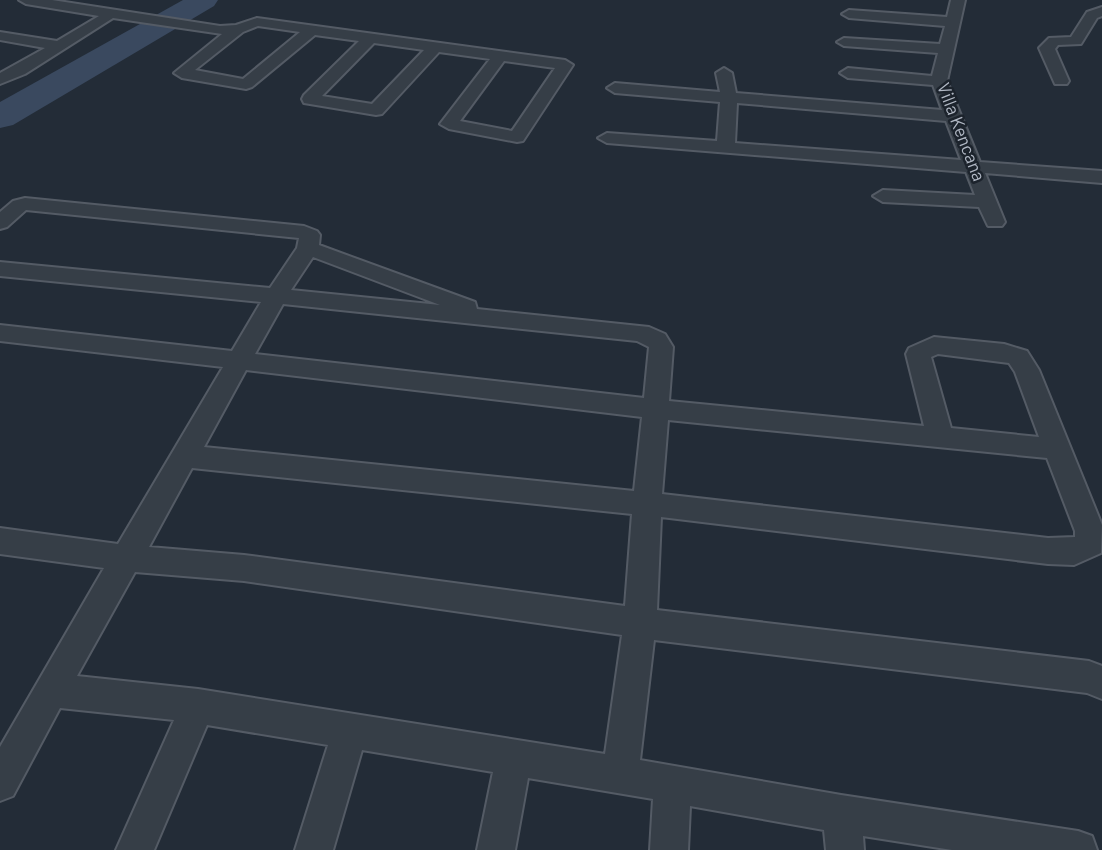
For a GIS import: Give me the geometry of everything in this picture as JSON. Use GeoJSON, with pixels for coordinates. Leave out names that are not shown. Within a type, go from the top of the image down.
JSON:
{"type":"FeatureCollection","features":[{"type":"Feature","properties":{"kind":"street"},"geometry":{"type":"LineString","coordinates":[[26,0],[198,26],[238,29]]}},
{"type":"Feature","properties":{"kind":"street","name":"Villa Kencana"},"geometry":{"type":"LineString","coordinates":[[958,0],[939,81],[995,222]]}},
{"type":"Feature","properties":{"kind":"street"},"geometry":{"type":"LineString","coordinates":[[1061,81],[1047,48],[1054,41],[1076,41],[1084,24],[1092,15],[1102,11]]}},
{"type":"Feature","properties":{"kind":"street"},"geometry":{"type":"LineString","coordinates":[[0,79],[19,71],[107,16],[107,13]]}},
{"type":"Feature","properties":{"kind":"street"},"geometry":{"type":"LineString","coordinates":[[849,14],[953,22]]}},
{"type":"Feature","properties":{"kind":"street"},"geometry":{"type":"LineString","coordinates":[[312,30],[246,84],[182,73],[238,29],[257,22],[565,65],[517,137],[449,124],[500,57]]}},
{"type":"Feature","properties":{"kind":"street"},"geometry":{"type":"LineString","coordinates":[[0,36],[59,46]]}},
{"type":"Feature","properties":{"kind":"street"},"geometry":{"type":"LineString","coordinates":[[370,38],[310,99],[376,110],[435,47]]}},
{"type":"Feature","properties":{"kind":"street"},"geometry":{"type":"LineString","coordinates":[[844,42],[948,49]]}},
{"type":"Feature","properties":{"kind":"street"},"geometry":{"type":"LineString","coordinates":[[724,73],[729,98],[726,148]]}},
{"type":"Feature","properties":{"kind":"street"},"geometry":{"type":"LineString","coordinates":[[848,73],[939,81]]}},
{"type":"Feature","properties":{"kind":"street"},"geometry":{"type":"LineString","coordinates":[[615,88],[953,116]]}},
{"type":"Feature","properties":{"kind":"street"},"geometry":{"type":"LineString","coordinates":[[607,138],[1102,177]]}},
{"type":"Feature","properties":{"kind":"street"},"geometry":{"type":"LineString","coordinates":[[883,196],[988,202]]}},
{"type":"Feature","properties":{"kind":"street"},"geometry":{"type":"LineString","coordinates":[[0,223],[20,205],[25,204],[304,232],[310,235],[308,248],[276,296],[238,362],[0,783]]}},
{"type":"Feature","properties":{"kind":"street"},"geometry":{"type":"LineString","coordinates":[[308,248],[504,320]]}},
{"type":"Feature","properties":{"kind":"street"},"geometry":{"type":"LineString","coordinates":[[0,269],[650,335],[657,340],[661,347],[654,409],[640,623],[620,775]]}},
{"type":"Feature","properties":{"kind":"street"},"geometry":{"type":"LineString","coordinates":[[0,333],[654,409],[1057,449]]}},
{"type":"Feature","properties":{"kind":"street"},"geometry":{"type":"LineString","coordinates":[[184,456],[647,504],[1048,551],[1074,552],[1090,544],[1090,531],[1027,370],[1018,357],[1004,352],[934,345],[918,354],[940,437]]}},
{"type":"Feature","properties":{"kind":"street"},"geometry":{"type":"LineString","coordinates":[[0,541],[126,558],[244,568],[640,623],[1089,677],[1102,683]]}},
{"type":"Feature","properties":{"kind":"street"},"geometry":{"type":"LineString","coordinates":[[51,690],[198,706],[620,775],[672,786],[843,832],[1078,850]]}},
{"type":"Feature","properties":{"kind":"street"},"geometry":{"type":"LineString","coordinates":[[135,850],[198,706]]}},
{"type":"Feature","properties":{"kind":"street"},"geometry":{"type":"LineString","coordinates":[[314,850],[350,731]]}},
{"type":"Feature","properties":{"kind":"street"},"geometry":{"type":"LineString","coordinates":[[496,850],[514,758]]}},
{"type":"Feature","properties":{"kind":"street"},"geometry":{"type":"LineString","coordinates":[[669,850],[672,786]]}},
{"type":"Feature","properties":{"kind":"waterway"},"geometry":{"type":"LineString","coordinates":[[0,117],[204,0]]}}]}
